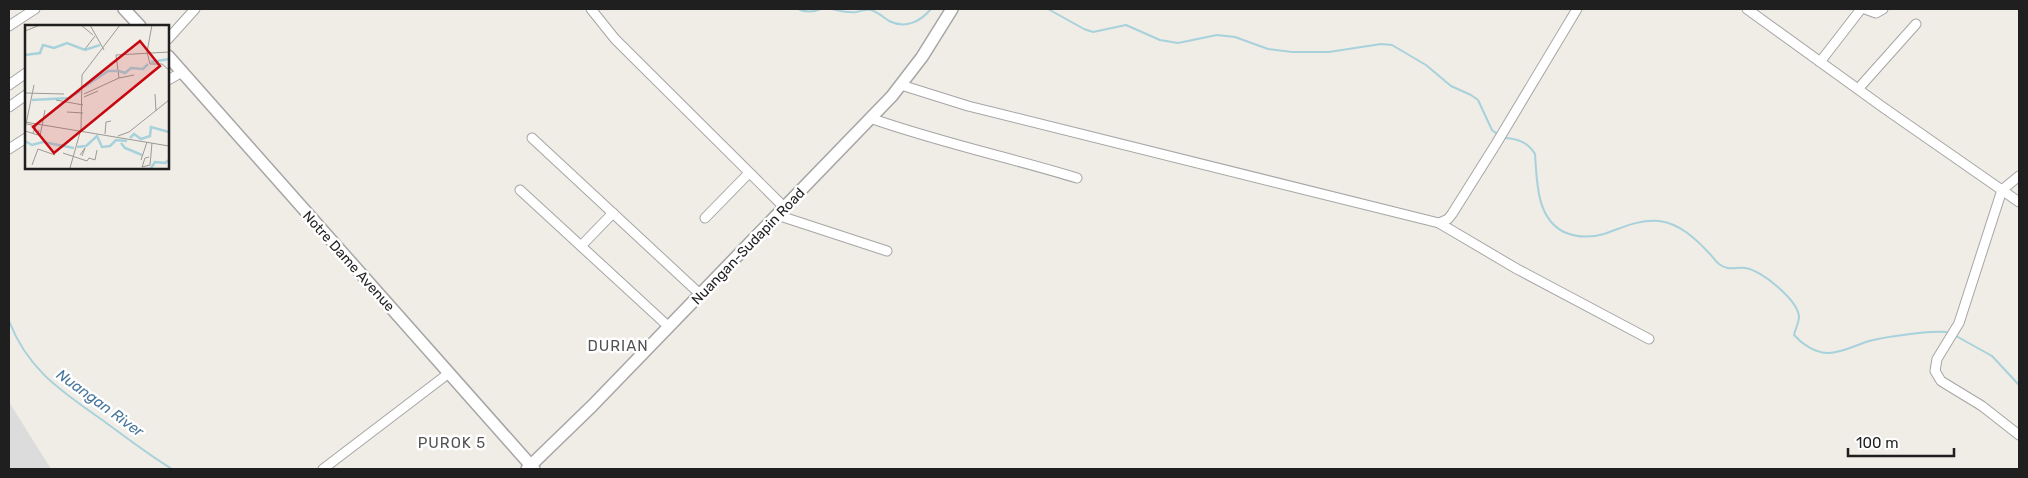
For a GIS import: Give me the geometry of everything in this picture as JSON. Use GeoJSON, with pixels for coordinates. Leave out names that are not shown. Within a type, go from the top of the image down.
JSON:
{"type":"FeatureCollection","features":[{"type":"Feature","properties":{"kind":"street"},"geometry":{"type":"LineString","coordinates":[[9,26],[34,9]]}},
{"type":"Feature","properties":{"kind":"street"},"geometry":{"type":"LineString","coordinates":[[124,9],[137,25]]}},
{"type":"Feature","properties":{"kind":"street"},"geometry":{"type":"LineString","coordinates":[[169,38],[195,9]]}},
{"type":"Feature","properties":{"kind":"street"},"geometry":{"type":"LineString","coordinates":[[591,9],[615,38],[749,173],[781,211],[887,250]]}},
{"type":"Feature","properties":{"kind":"street","name":"Nuangan-Sudapin Road"},"geometry":{"type":"LineString","coordinates":[[530,468],[701,295],[901,85],[933,41],[952,9]]}},
{"type":"Feature","properties":{"kind":"street"},"geometry":{"type":"LineString","coordinates":[[1439,223],[1448,219],[1452,214],[1577,9]]}},
{"type":"Feature","properties":{"kind":"street"},"geometry":{"type":"LineString","coordinates":[[1747,9],[2019,202]]}},
{"type":"Feature","properties":{"kind":"street"},"geometry":{"type":"LineString","coordinates":[[1820,62],[1863,9],[1876,13],[1883,9]]}},
{"type":"Feature","properties":{"kind":"street"},"geometry":{"type":"LineString","coordinates":[[1858,89],[1916,24]]}},
{"type":"Feature","properties":{"kind":"street","name":"Notre Dame Avenue"},"geometry":{"type":"LineString","coordinates":[[169,57],[449,373],[530,468]]}},
{"type":"Feature","properties":{"kind":"street"},"geometry":{"type":"LineString","coordinates":[[169,79],[182,72]]}},
{"type":"Feature","properties":{"kind":"street"},"geometry":{"type":"LineString","coordinates":[[9,85],[25,74]]}},
{"type":"Feature","properties":{"kind":"street"},"geometry":{"type":"LineString","coordinates":[[901,85],[968,106],[1439,223],[1517,269],[1649,338]]}},
{"type":"Feature","properties":{"kind":"street"},"geometry":{"type":"LineString","coordinates":[[9,107],[25,96]]}},
{"type":"Feature","properties":{"kind":"street"},"geometry":{"type":"LineString","coordinates":[[870,118],[950,144],[1016,160],[1077,178]]}},
{"type":"Feature","properties":{"kind":"street"},"geometry":{"type":"LineString","coordinates":[[532,138],[701,295]]}},
{"type":"Feature","properties":{"kind":"street"},"geometry":{"type":"LineString","coordinates":[[9,149],[25,139]]}},
{"type":"Feature","properties":{"kind":"street"},"geometry":{"type":"LineString","coordinates":[[705,218],[749,173]]}},
{"type":"Feature","properties":{"kind":"street"},"geometry":{"type":"LineString","coordinates":[[2019,176],[2002,190],[1959,323],[1940,352],[1935,371],[1941,381],[1982,406],[2019,435]]}},
{"type":"Feature","properties":{"kind":"street"},"geometry":{"type":"LineString","coordinates":[[520,190],[669,328]]}},
{"type":"Feature","properties":{"kind":"street"},"geometry":{"type":"LineString","coordinates":[[581,246],[613,213]]}},
{"type":"Feature","properties":{"kind":"street"},"geometry":{"type":"LineString","coordinates":[[323,469],[449,373]]}},
{"type":"Feature","properties":{"kind":"shaded area"},"geometry":{"type":"Polygon","coordinates":[[[9,402],[51,469],[9,469],[9,402]]]}},
{"type":"Feature","properties":{"kind":"waterway"},"geometry":{"type":"LineString","coordinates":[[798,9],[810,12],[821,9]]}},
{"type":"Feature","properties":{"kind":"waterway"},"geometry":{"type":"LineString","coordinates":[[832,9],[850,12],[871,10],[889,21],[901,24],[917,21],[931,9]]}},
{"type":"Feature","properties":{"kind":"waterway"},"geometry":{"type":"LineString","coordinates":[[1048,9],[1093,32],[1126,25],[1160,40],[1178,43],[1217,35],[1235,37],[1268,49],[1292,52],[1329,52],[1381,44],[1392,45],[1426,65],[1451,86],[1478,100],[1492,130],[1497,134]]}},
{"type":"Feature","properties":{"kind":"waterway"},"geometry":{"type":"LineString","coordinates":[[1505,138],[1522,142],[1535,154],[1540,198],[1548,218],[1555,226],[1569,234],[1584,237],[1604,234],[1644,221],[1666,222],[1680,228],[1693,237],[1722,266],[1752,270],[1777,286],[1797,310],[1799,319],[1794,335],[1814,350],[1823,353],[1833,353],[1869,341],[1886,338],[1923,333],[1950,333]]}},
{"type":"Feature","properties":{"kind":"waterway","name":"Nuangan River"},"geometry":{"type":"LineString","coordinates":[[9,321],[17,339],[27,354],[37,367],[61,390],[172,469]]}},
{"type":"Feature","properties":{"kind":"waterway"},"geometry":{"type":"LineString","coordinates":[[1956,336],[1992,356],[2019,385]]}},
{"type":"Feature","properties":{"kind":"district","name":"DURIAN"},"geometry":{"type":"Point","coordinates":[618,346]}},
{"type":"Feature","properties":{"kind":"district","name":"PUROK 5"},"geometry":{"type":"Point","coordinates":[452,443]}}]}
